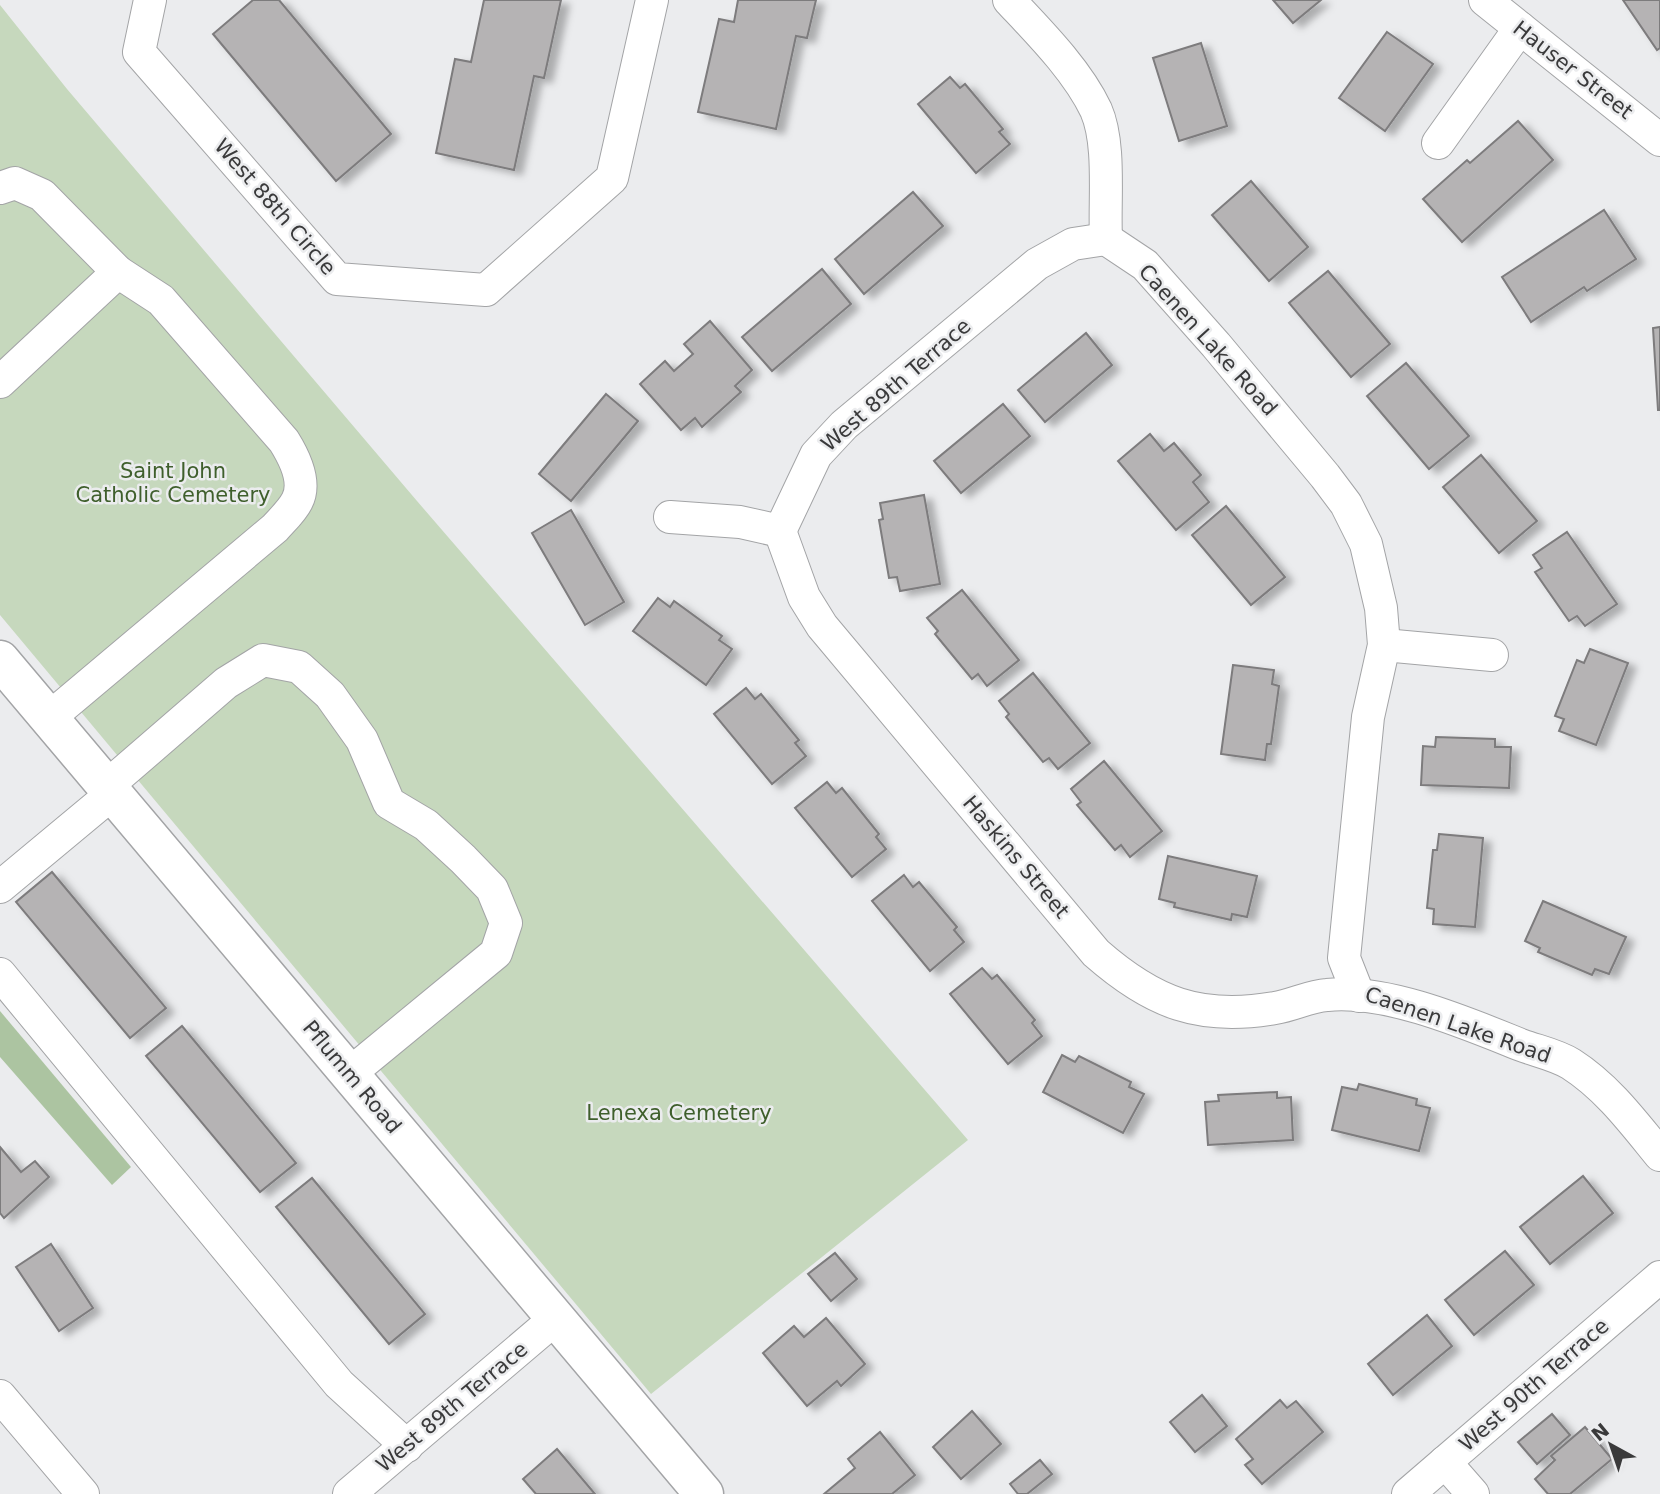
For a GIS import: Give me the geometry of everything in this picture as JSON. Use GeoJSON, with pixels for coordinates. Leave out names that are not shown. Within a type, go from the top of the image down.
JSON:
{"type":"FeatureCollection","features":[{"type":"Feature","properties":{"kind":"main road","name":"Pflumm Road"},"geometry":{"type":"LineString","coordinates":[[0,660],[704,1494]]}},
{"type":"Feature","properties":{"kind":"street","name":"West 88th Circle"},"geometry":{"type":"LineString","coordinates":[[150,0],[139,52],[337,279],[486,290],[612,178],[652,0]]}},
{"type":"Feature","properties":{"kind":"street","name":"Hauser Street"},"geometry":{"type":"LineString","coordinates":[[1485,0],[1660,140]]}},
{"type":"Feature","properties":{"kind":"street"},"geometry":{"type":"LineString","coordinates":[[1017,3],[1077,80],[1097,112],[1105,150],[1106,239]]}},
{"type":"Feature","properties":{"kind":"street"},"geometry":{"type":"LineString","coordinates":[[1438,143],[1520,28]]}},
{"type":"Feature","properties":{"kind":"street"},"geometry":{"type":"LineString","coordinates":[[0,188],[15,183],[42,195],[118,272],[161,300],[284,441],[295,457],[300,481],[298,500],[275,528],[49,718]]}},
{"type":"Feature","properties":{"kind":"street","name":"West 89th Terrace"},"geometry":{"type":"LineString","coordinates":[[780,531],[816,455],[844,425],[1037,264],[1073,244],[1106,239]]}},
{"type":"Feature","properties":{"kind":"street","name":"Caenen Lake Road"},"geometry":{"type":"LineString","coordinates":[[1106,239],[1145,265],[1241,375],[1346,504],[1366,544],[1381,608],[1384,645],[1368,718],[1344,958],[1359,996],[1398,1003],[1484,1030],[1569,1063],[1606,1091],[1660,1154]]}},
{"type":"Feature","properties":{"kind":"street"},"geometry":{"type":"LineString","coordinates":[[0,382],[118,272]]}},
{"type":"Feature","properties":{"kind":"street"},"geometry":{"type":"LineString","coordinates":[[670,517],[740,522],[780,531]]}},
{"type":"Feature","properties":{"kind":"street","name":"Haskins Street"},"geometry":{"type":"LineString","coordinates":[[780,531],[804,597],[822,626],[1096,953],[1123,977],[1155,997],[1189,1010],[1232,1013],[1277,1008],[1326,995],[1359,996]]}},
{"type":"Feature","properties":{"kind":"street"},"geometry":{"type":"LineString","coordinates":[[1384,645],[1492,654]]}},
{"type":"Feature","properties":{"kind":"street"},"geometry":{"type":"LineString","coordinates":[[0,887],[226,683],[263,660],[299,667],[330,695],[362,740],[389,803],[426,825],[463,859],[492,889],[506,923],[496,953],[349,1074]]}},
{"type":"Feature","properties":{"kind":"street"},"geometry":{"type":"LineString","coordinates":[[0,974],[339,1384],[407,1446]]}},
{"type":"Feature","properties":{"kind":"street","name":"West 90th Terrace"},"geometry":{"type":"LineString","coordinates":[[1408,1494],[1660,1277]]}},
{"type":"Feature","properties":{"kind":"street","name":"West 89th Terrace"},"geometry":{"type":"LineString","coordinates":[[349,1494],[555,1319]]}},
{"type":"Feature","properties":{"kind":"street"},"geometry":{"type":"LineString","coordinates":[[0,1396],[83,1494]]}},
{"type":"Feature","properties":{"kind":"street"},"geometry":{"type":"LineString","coordinates":[[1445,1462],[1473,1494]]}},
{"type":"Feature","properties":{"kind":"green space","name":"Lenexa Cemetery"},"geometry":{"type":"Polygon","coordinates":[[[0,5],[67,89],[417,501],[968,1140],[651,1394],[0,615],[0,5]]]}},
{"type":"Feature","properties":{"kind":"green space"},"geometry":{"type":"Polygon","coordinates":[[[0,1011],[131,1167],[112,1185],[0,1057],[0,1011]]]}},
{"type":"Feature","properties":{"kind":"building"},"geometry":{"type":"Polygon","coordinates":[[[253,0],[279,0],[391,134],[336,181],[213,34],[253,0]]]}},
{"type":"Feature","properties":{"kind":"building"},"geometry":{"type":"Polygon","coordinates":[[[484,0],[561,0],[544,78],[534,76],[514,170],[436,153],[455,59],[471,62],[484,0]]]}},
{"type":"Feature","properties":{"kind":"building"},"geometry":{"type":"Polygon","coordinates":[[[738,0],[816,0],[807,38],[796,36],[776,129],[698,112],[719,19],[734,22],[738,0]]]}},
{"type":"Feature","properties":{"kind":"building"},"geometry":{"type":"Polygon","coordinates":[[[1273,0],[1321,0],[1293,23],[1273,0]]]}},
{"type":"Feature","properties":{"kind":"building"},"geometry":{"type":"Polygon","coordinates":[[[1623,0],[1660,0],[1660,48],[1657,50],[1623,0]]]}},
{"type":"Feature","properties":{"kind":"building"},"geometry":{"type":"Polygon","coordinates":[[[1387,32],[1433,64],[1385,131],[1339,98],[1387,32]]]}},
{"type":"Feature","properties":{"kind":"building"},"geometry":{"type":"Polygon","coordinates":[[[1201,43],[1227,126],[1179,141],[1153,58],[1201,43]]]}},
{"type":"Feature","properties":{"kind":"building"},"geometry":{"type":"Polygon","coordinates":[[[950,77],[960,88],[965,84],[1003,129],[999,132],[1010,144],[976,173],[918,104],[950,77]]]}},
{"type":"Feature","properties":{"kind":"building"},"geometry":{"type":"Polygon","coordinates":[[[1518,121],[1553,160],[1462,242],[1423,199],[1467,160],[1470,163],[1518,121]]]}},
{"type":"Feature","properties":{"kind":"building"},"geometry":{"type":"Polygon","coordinates":[[[1251,181],[1308,247],[1269,281],[1212,215],[1251,181]]]}},
{"type":"Feature","properties":{"kind":"building"},"geometry":{"type":"Polygon","coordinates":[[[913,192],[943,226],[864,294],[835,259],[913,192]]]}},
{"type":"Feature","properties":{"kind":"building"},"geometry":{"type":"Polygon","coordinates":[[[1604,210],[1636,259],[1587,291],[1584,287],[1531,322],[1502,277],[1604,210]]]}},
{"type":"Feature","properties":{"kind":"building"},"geometry":{"type":"Polygon","coordinates":[[[822,269],[851,304],[772,371],[742,337],[822,269]]]}},
{"type":"Feature","properties":{"kind":"building"},"geometry":{"type":"Polygon","coordinates":[[[1328,271],[1390,344],[1351,377],[1289,303],[1328,271]]]}},
{"type":"Feature","properties":{"kind":"building"},"geometry":{"type":"Polygon","coordinates":[[[710,321],[752,370],[735,386],[741,392],[702,427],[695,418],[681,430],[640,384],[665,361],[674,371],[693,354],[684,344],[710,321]]]}},
{"type":"Feature","properties":{"kind":"building"},"geometry":{"type":"Polygon","coordinates":[[[1660,327],[1660,410],[1658,410],[1653,328],[1660,327]]]}},
{"type":"Feature","properties":{"kind":"building"},"geometry":{"type":"Polygon","coordinates":[[[1086,333],[1112,365],[1045,422],[1018,390],[1086,333]]]}},
{"type":"Feature","properties":{"kind":"building"},"geometry":{"type":"Polygon","coordinates":[[[1406,363],[1469,436],[1429,469],[1367,396],[1406,363]]]}},
{"type":"Feature","properties":{"kind":"building"},"geometry":{"type":"Polygon","coordinates":[[[606,394],[638,421],[571,501],[539,474],[606,394]]]}},
{"type":"Feature","properties":{"kind":"building"},"geometry":{"type":"Polygon","coordinates":[[[1003,404],[1030,436],[961,493],[934,461],[1003,404]]]}},
{"type":"Feature","properties":{"kind":"building"},"geometry":{"type":"Polygon","coordinates":[[[1150,434],[1164,451],[1174,443],[1201,475],[1193,482],[1209,502],[1176,530],[1118,461],[1150,434]]]}},
{"type":"Feature","properties":{"kind":"building"},"geometry":{"type":"Polygon","coordinates":[[[1481,455],[1537,521],[1499,553],[1443,487],[1481,455]]]}},
{"type":"Feature","properties":{"kind":"building"},"geometry":{"type":"Polygon","coordinates":[[[924,495],[940,584],[900,591],[897,577],[889,578],[879,520],[883,519],[880,503],[924,495]]]}},
{"type":"Feature","properties":{"kind":"building"},"geometry":{"type":"Polygon","coordinates":[[[1226,506],[1285,577],[1251,605],[1192,535],[1226,506]]]}},
{"type":"Feature","properties":{"kind":"building"},"geometry":{"type":"Polygon","coordinates":[[[571,510],[624,602],[585,625],[532,533],[571,510]]]}},
{"type":"Feature","properties":{"kind":"building"},"geometry":{"type":"Polygon","coordinates":[[[1567,532],[1617,604],[1585,626],[1577,616],[1569,621],[1535,572],[1542,568],[1533,555],[1567,532]]]}},
{"type":"Feature","properties":{"kind":"building"},"geometry":{"type":"Polygon","coordinates":[[[962,590],[1019,660],[987,686],[978,674],[972,679],[935,634],[938,631],[927,618],[962,590]]]}},
{"type":"Feature","properties":{"kind":"building"},"geometry":{"type":"Polygon","coordinates":[[[658,598],[670,607],[674,601],[722,636],[719,640],[732,649],[706,685],[633,631],[658,598]]]}},
{"type":"Feature","properties":{"kind":"building"},"geometry":{"type":"Polygon","coordinates":[[[1590,649],[1628,663],[1596,745],[1559,731],[1564,719],[1555,716],[1577,660],[1584,663],[1590,649]]]}},
{"type":"Feature","properties":{"kind":"building"},"geometry":{"type":"Polygon","coordinates":[[[1233,665],[1274,670],[1272,684],[1279,686],[1271,744],[1267,744],[1265,760],[1221,754],[1233,665]]]}},
{"type":"Feature","properties":{"kind":"building"},"geometry":{"type":"Polygon","coordinates":[[[1033,673],[1090,743],[1058,769],[1049,758],[1043,762],[1006,717],[1009,714],[999,701],[1033,673]]]}},
{"type":"Feature","properties":{"kind":"building"},"geometry":{"type":"Polygon","coordinates":[[[746,688],[755,699],[761,694],[799,740],[795,743],[806,756],[772,784],[714,714],[746,688]]]}},
{"type":"Feature","properties":{"kind":"building"},"geometry":{"type":"Polygon","coordinates":[[[1436,737],[1495,739],[1495,747],[1511,747],[1509,788],[1421,785],[1423,746],[1435,747],[1436,737]]]}},
{"type":"Feature","properties":{"kind":"building"},"geometry":{"type":"Polygon","coordinates":[[[1104,761],[1162,831],[1130,857],[1121,845],[1115,850],[1077,805],[1081,802],[1071,789],[1104,761]]]}},
{"type":"Feature","properties":{"kind":"building"},"geometry":{"type":"Polygon","coordinates":[[[827,782],[836,793],[842,788],[879,834],[876,837],[886,849],[852,877],[795,808],[827,782]]]}},
{"type":"Feature","properties":{"kind":"building"},"geometry":{"type":"Polygon","coordinates":[[[1439,834],[1483,838],[1475,927],[1433,924],[1434,909],[1427,908],[1433,850],[1437,850],[1439,834]]]}},
{"type":"Feature","properties":{"kind":"building"},"geometry":{"type":"Polygon","coordinates":[[[1168,856],[1257,876],[1247,917],[1232,914],[1231,920],[1174,907],[1175,903],[1159,899],[1168,856]]]}},
{"type":"Feature","properties":{"kind":"building"},"geometry":{"type":"Polygon","coordinates":[[[52,872],[166,1008],[130,1038],[16,902],[52,872]]]}},
{"type":"Feature","properties":{"kind":"building"},"geometry":{"type":"Polygon","coordinates":[[[904,875],[913,887],[919,882],[957,927],[954,930],[964,942],[930,971],[872,901],[904,875]]]}},
{"type":"Feature","properties":{"kind":"building"},"geometry":{"type":"Polygon","coordinates":[[[1543,901],[1626,937],[1609,974],[1595,969],[1592,975],[1538,952],[1540,948],[1525,941],[1543,901]]]}},
{"type":"Feature","properties":{"kind":"building"},"geometry":{"type":"Polygon","coordinates":[[[982,968],[992,979],[997,975],[1035,1020],[1032,1023],[1042,1036],[1008,1064],[950,994],[982,968]]]}},
{"type":"Feature","properties":{"kind":"building"},"geometry":{"type":"Polygon","coordinates":[[[182,1026],[296,1163],[260,1192],[146,1056],[182,1026]]]}},
{"type":"Feature","properties":{"kind":"building"},"geometry":{"type":"Polygon","coordinates":[[[1062,1055],[1075,1062],[1079,1056],[1131,1082],[1129,1087],[1144,1094],[1123,1133],[1043,1092],[1062,1055]]]}},
{"type":"Feature","properties":{"kind":"building"},"geometry":{"type":"Polygon","coordinates":[[[1359,1084],[1417,1099],[1416,1105],[1430,1108],[1419,1151],[1332,1130],[1342,1087],[1357,1090],[1359,1084]]]}},
{"type":"Feature","properties":{"kind":"building"},"geometry":{"type":"Polygon","coordinates":[[[1277,1092],[1277,1098],[1291,1097],[1293,1140],[1208,1145],[1205,1102],[1219,1101],[1218,1095],[1277,1092]]]}},
{"type":"Feature","properties":{"kind":"building"},"geometry":{"type":"Polygon","coordinates":[[[0,1147],[21,1172],[35,1161],[49,1177],[4,1218],[0,1213],[0,1147]]]}},
{"type":"Feature","properties":{"kind":"building"},"geometry":{"type":"Polygon","coordinates":[[[1583,1176],[1613,1213],[1550,1264],[1520,1227],[1583,1176]]]}},
{"type":"Feature","properties":{"kind":"building"},"geometry":{"type":"Polygon","coordinates":[[[312,1178],[425,1314],[389,1344],[276,1207],[312,1178]]]}},
{"type":"Feature","properties":{"kind":"building"},"geometry":{"type":"Polygon","coordinates":[[[51,1244],[93,1308],[59,1331],[16,1267],[51,1244]]]}},
{"type":"Feature","properties":{"kind":"building"},"geometry":{"type":"Polygon","coordinates":[[[1505,1251],[1534,1285],[1474,1335],[1445,1300],[1505,1251]]]}},
{"type":"Feature","properties":{"kind":"building"},"geometry":{"type":"Polygon","coordinates":[[[835,1253],[857,1279],[831,1301],[808,1274],[835,1253]]]}},
{"type":"Feature","properties":{"kind":"building"},"geometry":{"type":"Polygon","coordinates":[[[1427,1315],[1452,1346],[1393,1395],[1368,1364],[1427,1315]]]}},
{"type":"Feature","properties":{"kind":"building"},"geometry":{"type":"Polygon","coordinates":[[[826,1318],[865,1364],[841,1386],[837,1381],[807,1406],[763,1353],[794,1326],[804,1337],[826,1318]]]}},
{"type":"Feature","properties":{"kind":"building"},"geometry":{"type":"Polygon","coordinates":[[[1202,1395],[1227,1426],[1195,1452],[1170,1422],[1202,1395]]]}},
{"type":"Feature","properties":{"kind":"building"},"geometry":{"type":"Polygon","coordinates":[[[1280,1400],[1287,1408],[1296,1401],[1323,1432],[1262,1484],[1245,1465],[1253,1459],[1236,1439],[1280,1400]]]}},
{"type":"Feature","properties":{"kind":"building"},"geometry":{"type":"Polygon","coordinates":[[[972,1411],[1001,1444],[961,1479],[933,1447],[972,1411]]]}},
{"type":"Feature","properties":{"kind":"building"},"geometry":{"type":"Polygon","coordinates":[[[1552,1414],[1570,1435],[1537,1464],[1518,1442],[1552,1414]]]}},
{"type":"Feature","properties":{"kind":"building"},"geometry":{"type":"Polygon","coordinates":[[[1585,1427],[1612,1459],[1570,1494],[1548,1494],[1535,1479],[1555,1460],[1551,1456],[1585,1427]]]}},
{"type":"Feature","properties":{"kind":"building"},"geometry":{"type":"Polygon","coordinates":[[[880,1432],[915,1475],[892,1494],[824,1494],[855,1468],[848,1459],[880,1432]]]}},
{"type":"Feature","properties":{"kind":"building"},"geometry":{"type":"Polygon","coordinates":[[[557,1449],[595,1494],[536,1494],[523,1479],[557,1449]]]}},
{"type":"Feature","properties":{"kind":"building"},"geometry":{"type":"Polygon","coordinates":[[[1040,1460],[1052,1474],[1027,1494],[1018,1494],[1010,1484],[1040,1460]]]}},
{"type":"Feature","properties":{"kind":"park label","name":"Saint John Catholic Cemetery"},"geometry":{"type":"Point","coordinates":[173,483]}}]}
